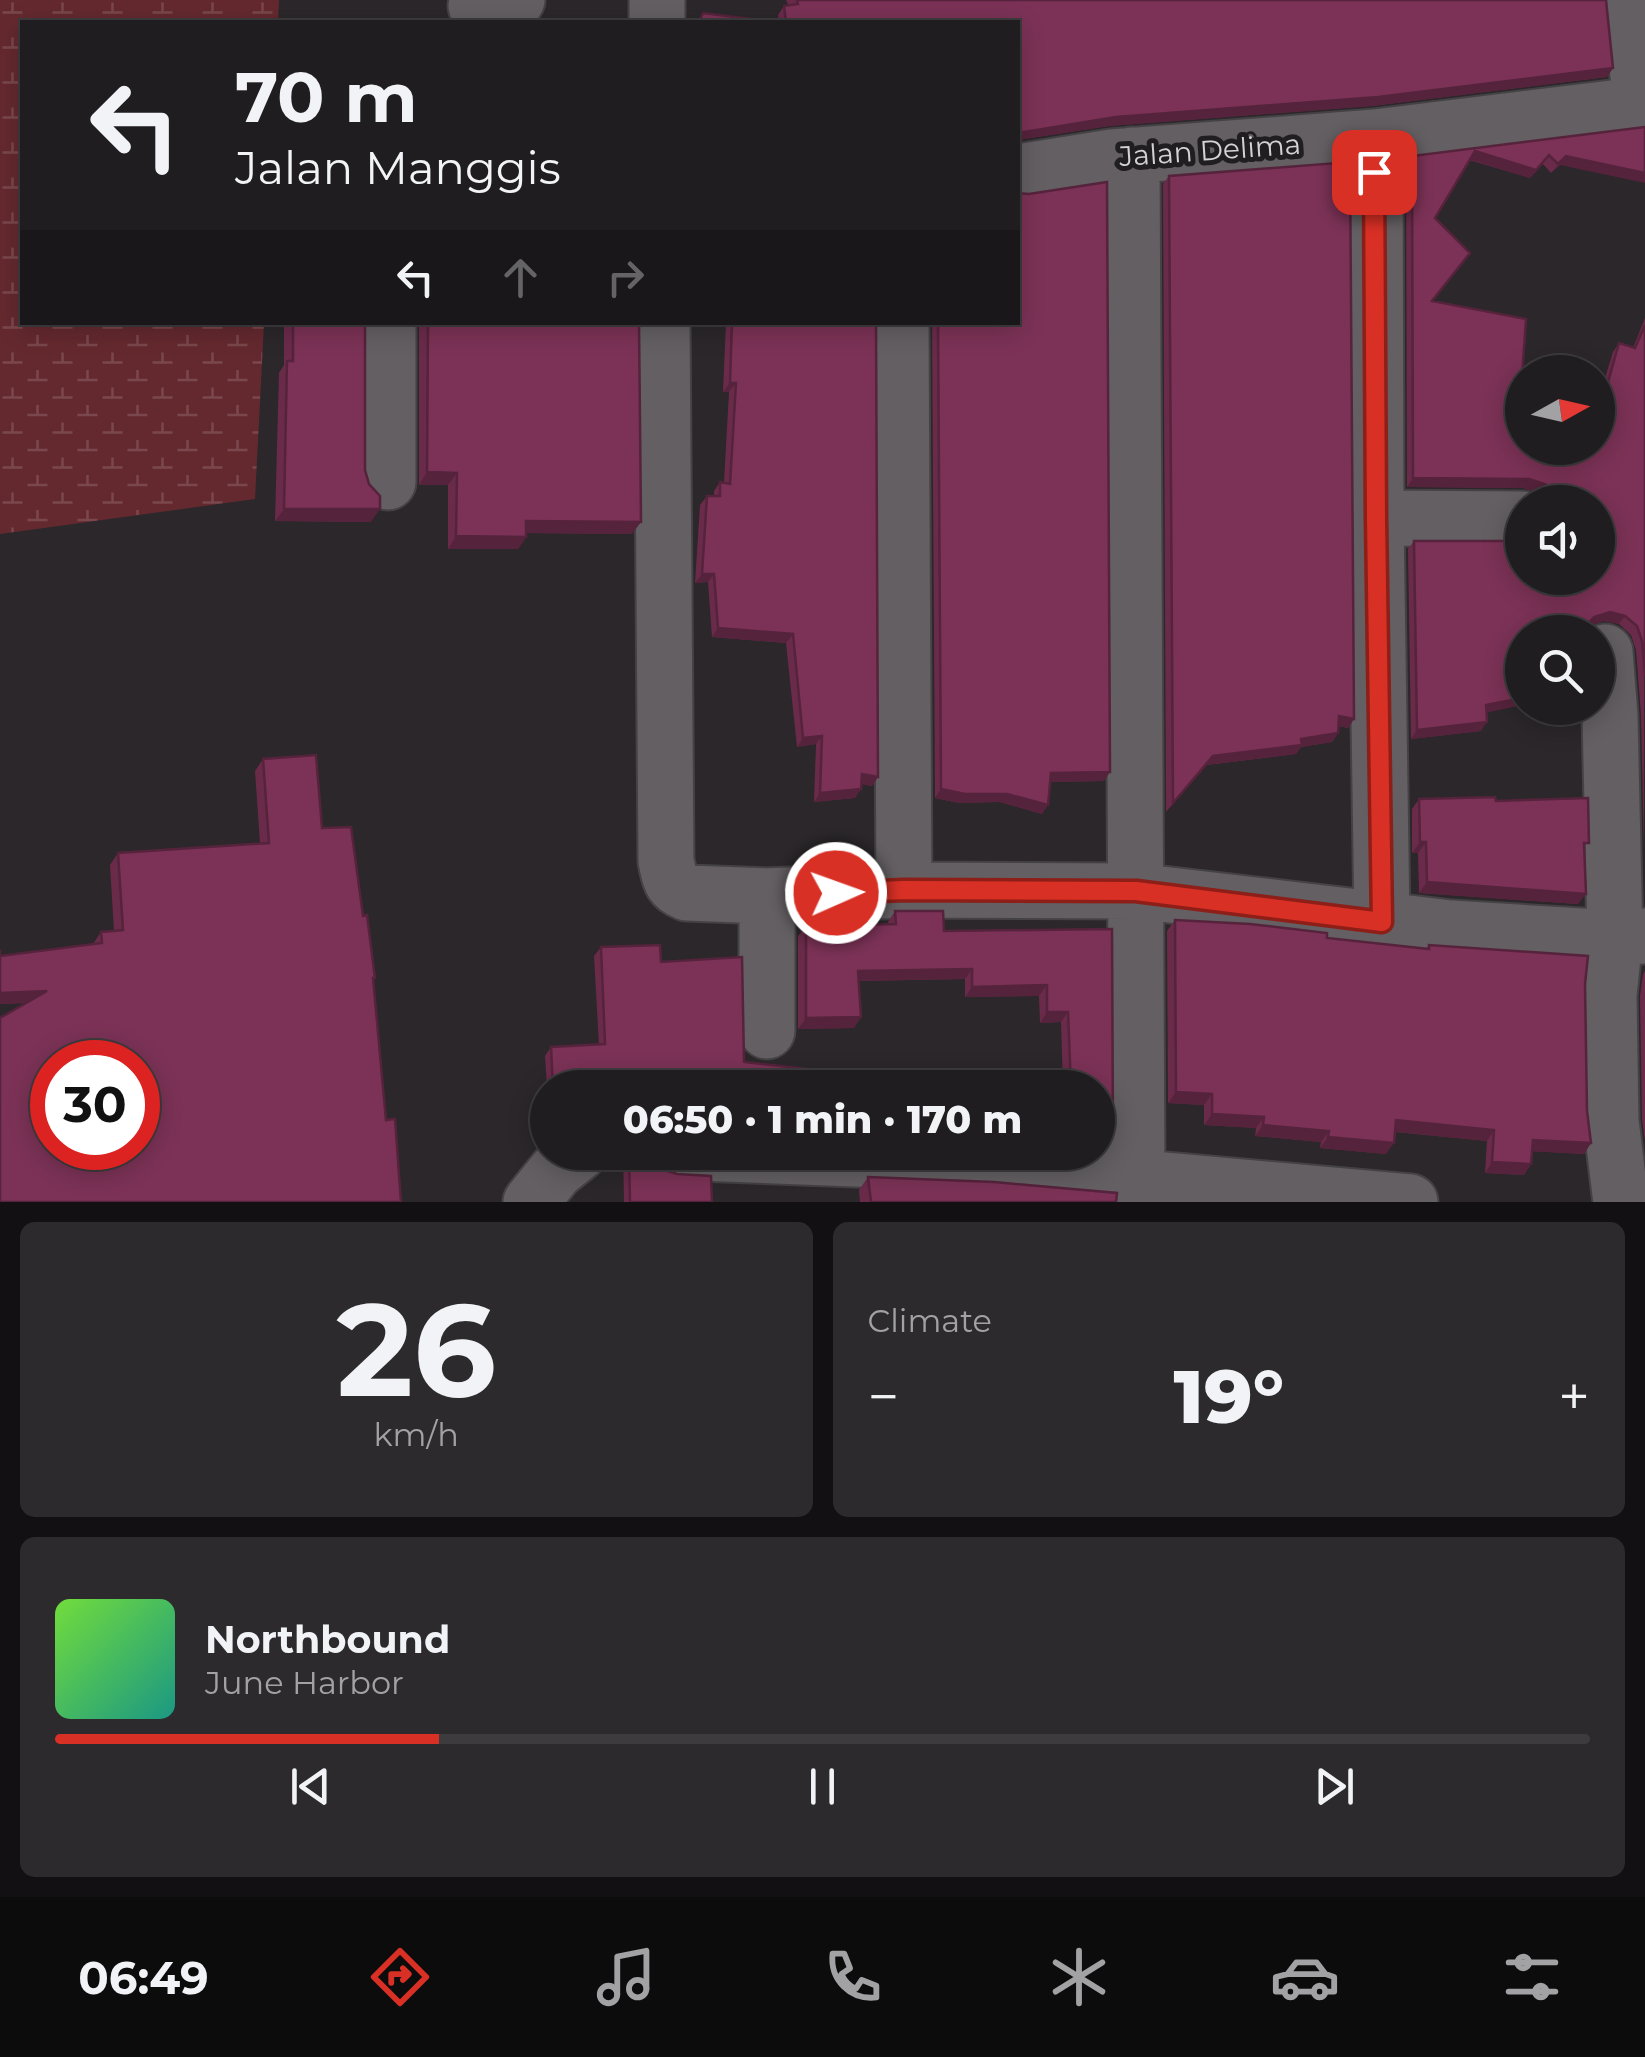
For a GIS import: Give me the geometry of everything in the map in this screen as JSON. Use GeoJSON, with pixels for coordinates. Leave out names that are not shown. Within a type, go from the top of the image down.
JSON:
{"type":"FeatureCollection","features":[{"type":"Feature","properties":{"kind":"street"},"geometry":{"type":"LineString","coordinates":[[1632,0],[1643,104]]}},
{"type":"Feature","properties":{"kind":"street","name":"Jalan Delima"},"geometry":{"type":"LineString","coordinates":[[1020,172],[1132,155],[1374,138],[1643,104]]}},
{"type":"Feature","properties":{"kind":"street"},"geometry":{"type":"LineString","coordinates":[[1374,138],[1382,922]]}},
{"type":"Feature","properties":{"kind":"street"},"geometry":{"type":"LineString","coordinates":[[1132,155],[1137,1176]]}},
{"type":"Feature","properties":{"kind":"street"},"geometry":{"type":"LineString","coordinates":[[388,325],[388,482]]}},
{"type":"Feature","properties":{"kind":"street"},"geometry":{"type":"LineString","coordinates":[[662,325],[666,861],[673,886],[687,893],[766,896],[904,890],[1136,891],[1382,922],[1630,937]]}},
{"type":"Feature","properties":{"kind":"street"},"geometry":{"type":"LineString","coordinates":[[900,325],[904,890]]}},
{"type":"Feature","properties":{"kind":"street"},"geometry":{"type":"LineString","coordinates":[[1376,518],[1505,519]]}},
{"type":"Feature","properties":{"kind":"street"},"geometry":{"type":"LineString","coordinates":[[1611,725],[1630,937],[1610,995],[1611,1122],[1621,1202]]}},
{"type":"Feature","properties":{"kind":"street"},"geometry":{"type":"LineString","coordinates":[[766,896],[767,1031]]}},
{"type":"Feature","properties":{"kind":"street"},"geometry":{"type":"LineString","coordinates":[[531,1202],[557,1170]]}},
{"type":"Feature","properties":{"kind":"street"},"geometry":{"type":"LineString","coordinates":[[946,1170],[1034,1184],[1137,1176],[1410,1202]]}},
{"type":"Feature","properties":{"kind":"street"},"geometry":{"type":"LineString","coordinates":[[1607,1202],[1645,1201]]}},
{"type":"Feature","properties":{"kind":"green space"},"geometry":{"type":"Polygon","coordinates":[[[0,0],[279,0],[278,20],[20,20],[20,325],[264,325],[255,499],[0,534],[0,0]]]}},
{"type":"Feature","properties":{"kind":"building"},"geometry":{"type":"Polygon","coordinates":[[[797,0],[1606,0],[1613,68],[1378,97],[1116,117],[1020,133],[1020,20],[786,20],[784,6],[798,4],[797,0]]]}},
{"type":"Feature","properties":{"kind":"building"},"geometry":{"type":"Polygon","coordinates":[[[703,13],[758,20],[700,20],[703,13]]]}},
{"type":"Feature","properties":{"kind":"building"},"geometry":{"type":"Polygon","coordinates":[[[1645,127],[1645,173],[1566,156],[1558,164],[1549,155],[1536,170],[1475,151],[1435,218],[1470,253],[1432,301],[1526,319],[1524,355],[1505,355],[1505,465],[1615,465],[1615,357],[1619,343],[1635,348],[1645,325],[1645,676],[1637,626],[1625,616],[1610,612],[1505,615],[1505,701],[1486,705],[1487,722],[1417,730],[1414,541],[1505,541],[1505,595],[1615,595],[1615,485],[1546,485],[1529,479],[1413,478],[1412,156],[1645,127]]]}},
{"type":"Feature","properties":{"kind":"building"},"geometry":{"type":"Polygon","coordinates":[[[1350,162],[1354,719],[1339,716],[1338,733],[1301,739],[1302,745],[1213,756],[1173,803],[1169,176],[1350,162]]]}},
{"type":"Feature","properties":{"kind":"building"},"geometry":{"type":"Polygon","coordinates":[[[1107,182],[1110,772],[1051,773],[1048,805],[1007,794],[965,794],[941,789],[938,325],[1020,325],[1020,193],[1107,182]]]}},
{"type":"Feature","properties":{"kind":"building"},"geometry":{"type":"Polygon","coordinates":[[[293,325],[365,325],[365,470],[369,484],[380,496],[380,509],[284,509],[287,361],[293,361],[293,325]]]}},
{"type":"Feature","properties":{"kind":"building"},"geometry":{"type":"Polygon","coordinates":[[[428,325],[639,325],[641,522],[526,521],[526,537],[456,536],[457,473],[427,472],[428,325]]]}},
{"type":"Feature","properties":{"kind":"building"},"geometry":{"type":"Polygon","coordinates":[[[732,325],[876,325],[878,777],[862,774],[861,789],[820,793],[822,736],[803,738],[793,634],[718,628],[714,574],[702,574],[707,496],[720,496],[720,482],[730,484],[736,383],[730,383],[732,325]]]}},
{"type":"Feature","properties":{"kind":"building"},"geometry":{"type":"Polygon","coordinates":[[[316,755],[322,828],[351,827],[375,978],[386,1120],[395,1119],[401,1202],[0,1202],[0,1018],[47,991],[0,993],[0,956],[102,943],[101,932],[123,930],[118,853],[269,843],[263,759],[316,755]]]}},
{"type":"Feature","properties":{"kind":"building"},"geometry":{"type":"Polygon","coordinates":[[[1495,797],[1496,801],[1588,798],[1589,843],[1584,843],[1586,894],[1427,882],[1426,842],[1420,842],[1419,799],[1495,797]]]}},
{"type":"Feature","properties":{"kind":"building"},"geometry":{"type":"Polygon","coordinates":[[[895,911],[943,911],[944,931],[1112,929],[1113,1070],[1070,1070],[1068,1012],[1047,1012],[1047,985],[972,987],[972,969],[858,971],[861,1017],[806,1018],[806,926],[896,924],[895,911]]]}},
{"type":"Feature","properties":{"kind":"building"},"geometry":{"type":"Polygon","coordinates":[[[1175,920],[1250,924],[1327,933],[1327,938],[1429,949],[1429,945],[1588,956],[1587,1111],[1591,1143],[1533,1140],[1531,1164],[1492,1162],[1494,1130],[1396,1120],[1394,1143],[1328,1137],[1329,1131],[1263,1125],[1264,1117],[1212,1114],[1212,1094],[1176,1092],[1175,920]]]}},
{"type":"Feature","properties":{"kind":"building"},"geometry":{"type":"Polygon","coordinates":[[[660,945],[661,962],[742,957],[744,1062],[817,1070],[552,1070],[551,1047],[605,1044],[601,947],[660,945]]]}},
{"type":"Feature","properties":{"kind":"building"},"geometry":{"type":"Polygon","coordinates":[[[629,1170],[711,1176],[712,1202],[630,1202],[629,1170]]]}},
{"type":"Feature","properties":{"kind":"building"},"geometry":{"type":"Polygon","coordinates":[[[868,1177],[994,1182],[1117,1193],[1116,1202],[871,1202],[868,1177]]]}},
{"type":"Feature","properties":{"kind":"route"},"geometry":{"type":"LineString","coordinates":[[836,893],[1136,891],[1382,922],[1374,172]]}}]}
